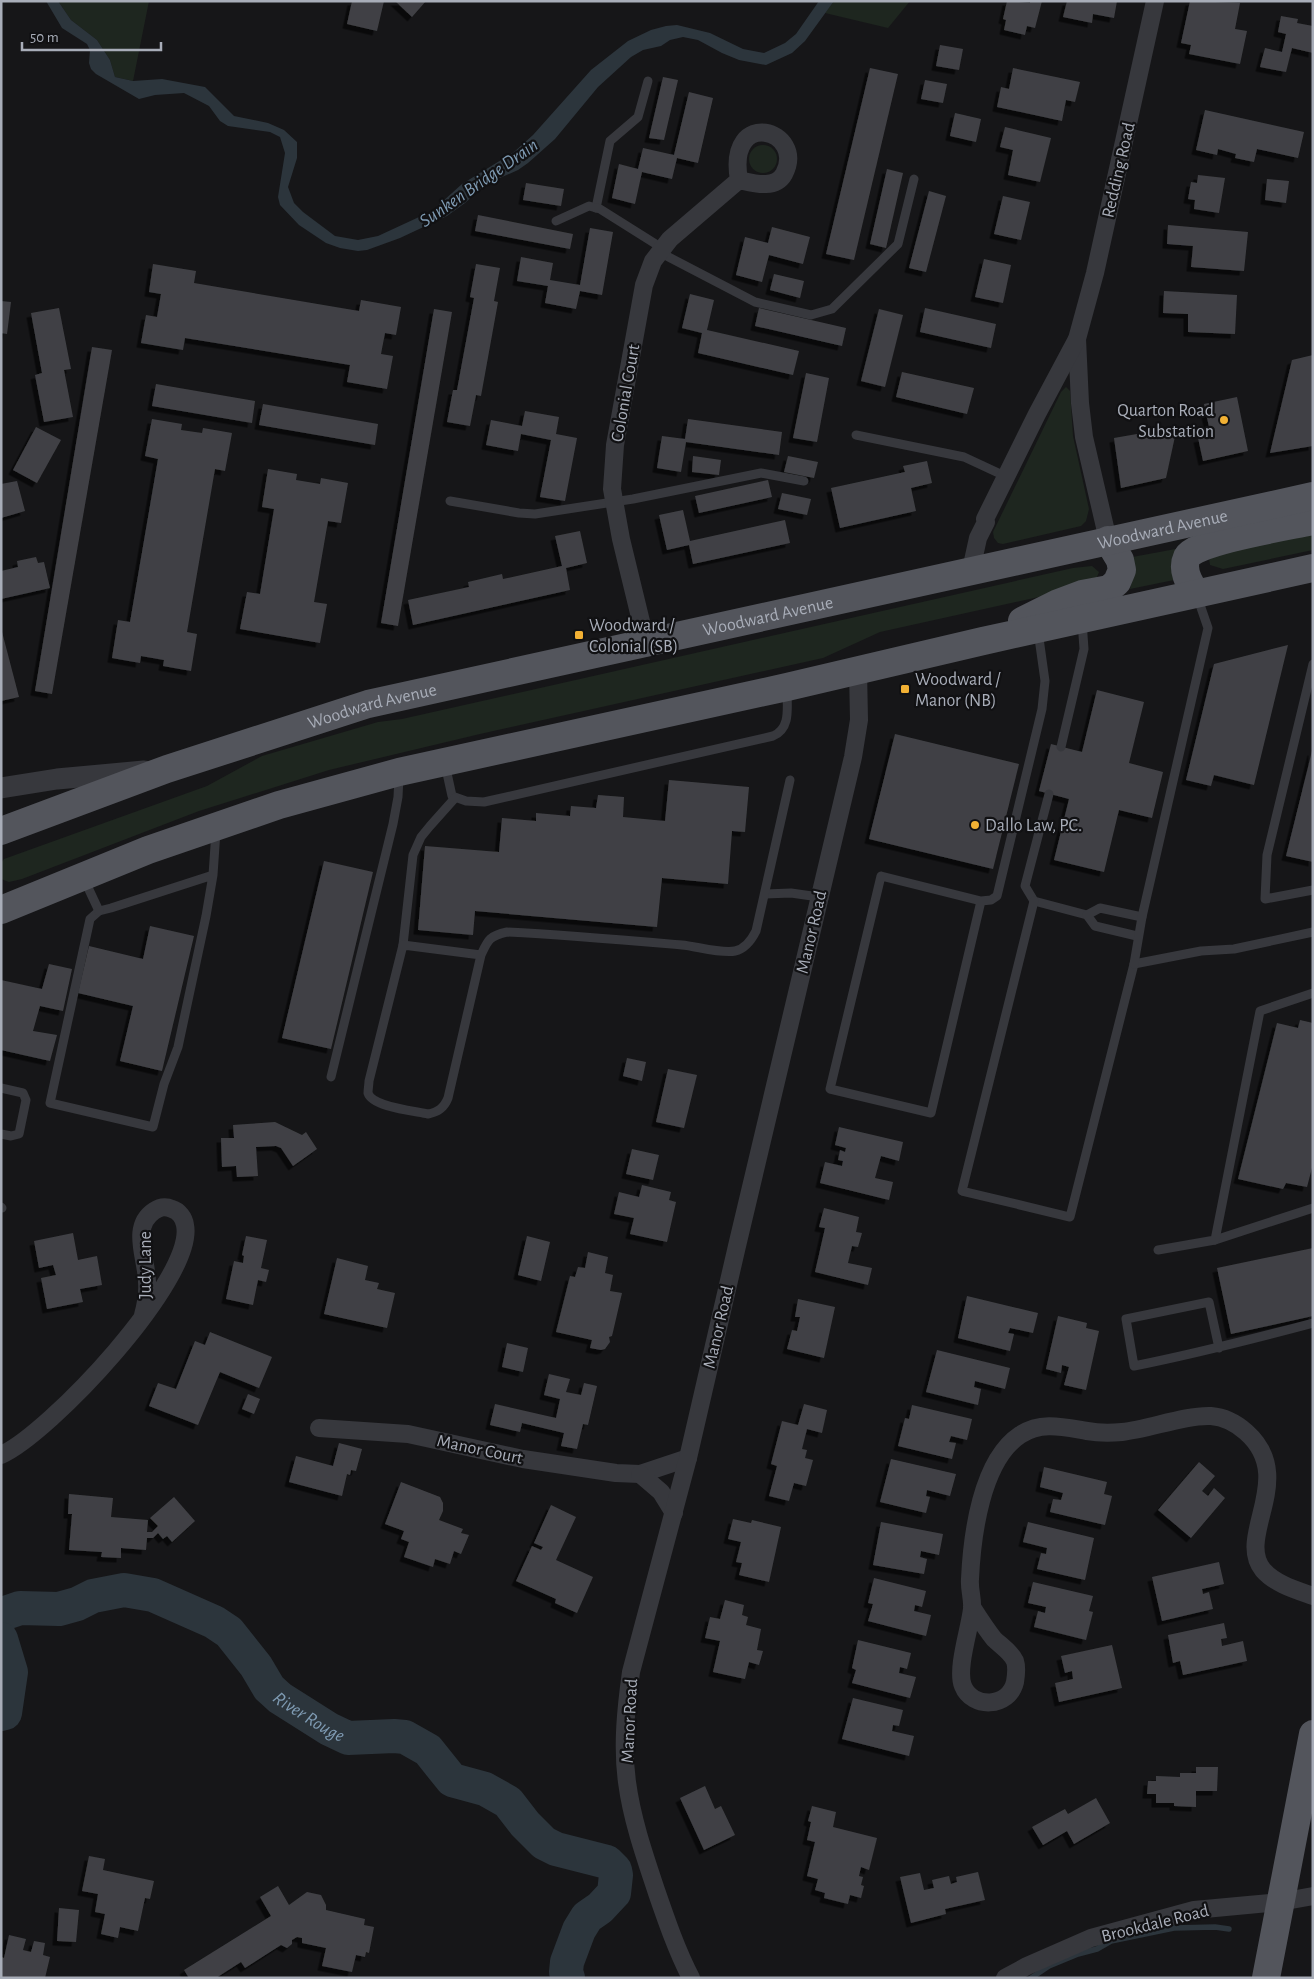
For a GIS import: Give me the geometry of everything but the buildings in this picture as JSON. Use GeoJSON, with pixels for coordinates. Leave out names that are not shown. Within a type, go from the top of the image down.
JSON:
{"type":"FeatureCollection","features":[{"type":"Feature","properties":{"kind":"main road","name":"Woodward Avenue"},"geometry":{"type":"LineString","coordinates":[[1,831],[167,769],[368,704],[584,658],[646,642],[1313,496]]}},
{"type":"Feature","properties":{"kind":"main road"},"geometry":{"type":"LineString","coordinates":[[1196,593],[1186,574],[1185,565],[1192,551],[1212,543],[1313,521]]}},
{"type":"Feature","properties":{"kind":"main road"},"geometry":{"type":"LineString","coordinates":[[983,641],[1058,603],[1082,594],[1108,589],[1117,582],[1122,570],[1121,565],[1108,540]]}},
{"type":"Feature","properties":{"kind":"main road"},"geometry":{"type":"LineString","coordinates":[[3,907],[148,850],[216,826],[279,805],[399,772],[788,687],[1082,618],[1196,593],[1310,572]]}},
{"type":"Feature","properties":{"kind":"main road"},"geometry":{"type":"LineString","coordinates":[[1266,1978],[1313,1734]]}},
{"type":"Feature","properties":{"kind":"street","name":"Redding Road"},"geometry":{"type":"LineString","coordinates":[[972,570],[978,538],[986,522],[985,519],[1077,339],[1100,247],[1155,1]]}},
{"type":"Feature","properties":{"kind":"street","name":"Colonial Court"},"geometry":{"type":"LineString","coordinates":[[646,642],[613,503],[612,468],[644,285],[653,261],[660,250],[681,229],[739,180]]}},
{"type":"Feature","properties":{"kind":"street","name":"Redding Road"},"geometry":{"type":"LineString","coordinates":[[1077,339],[1084,437],[1108,540]]}},
{"type":"Feature","properties":{"kind":"street","name":"Manor Road"},"geometry":{"type":"LineString","coordinates":[[691,1978],[675,1944],[646,1858],[631,1802],[625,1754],[627,1696],[631,1672],[688,1458],[857,738],[859,720],[858,670]]}},
{"type":"Feature","properties":{"kind":"street"},"geometry":{"type":"LineString","coordinates":[[1,788],[57,778],[167,769]]}},
{"type":"Feature","properties":{"kind":"street","name":"Judy Lane"},"geometry":{"type":"LineString","coordinates":[[1,1455],[17,1447],[48,1422],[119,1348],[143,1315],[172,1274],[184,1249],[186,1237],[182,1217],[171,1208],[162,1207],[151,1214],[145,1221],[142,1231],[141,1242],[148,1279],[148,1294],[143,1315]]}},
{"type":"Feature","properties":{"kind":"street"},"geometry":{"type":"LineString","coordinates":[[972,1607],[985,1628],[1008,1651],[1015,1662],[1017,1675],[1014,1687],[1004,1699],[990,1703],[979,1702],[968,1694],[962,1684],[961,1670],[972,1607],[970,1581],[973,1551],[984,1492],[994,1468],[1005,1449],[1019,1436],[1038,1426],[1060,1426],[1090,1432],[1120,1432],[1212,1416],[1242,1428],[1254,1439],[1263,1453],[1268,1471],[1267,1490],[1258,1528],[1256,1554],[1262,1569],[1272,1578],[1287,1586],[1313,1596]]}},
{"type":"Feature","properties":{"kind":"street","name":"Manor Court"},"geometry":{"type":"LineString","coordinates":[[319,1428],[408,1434],[523,1459],[616,1473],[640,1474],[688,1458]]}},
{"type":"Feature","properties":{"kind":"street"},"geometry":{"type":"LineString","coordinates":[[640,1474],[661,1492],[674,1512]]}},
{"type":"Feature","properties":{"kind":"street","name":"Brookdale Road"},"geometry":{"type":"LineString","coordinates":[[1005,1978],[1027,1966],[1091,1938],[1194,1910],[1280,1902],[1313,1896]]}},
{"type":"Feature","properties":{"kind":"lane"},"geometry":{"type":"LineString","coordinates":[[596,208],[610,141],[638,117],[648,81]]}},
{"type":"Feature","properties":{"kind":"lane"},"geometry":{"type":"LineString","coordinates":[[556,221],[589,206],[596,208],[660,250],[755,302],[811,315],[832,309],[898,244],[914,179]]}},
{"type":"Feature","properties":{"kind":"lane"},"geometry":{"type":"LineString","coordinates":[[856,435],[964,457],[1007,477]]}},
{"type":"Feature","properties":{"kind":"lane"},"geometry":{"type":"LineString","coordinates":[[450,501],[535,514],[613,503],[761,473],[804,481]]}},
{"type":"Feature","properties":{"kind":"lane"},"geometry":{"type":"LineString","coordinates":[[1049,794],[1025,886],[1034,902],[962,1191],[1070,1217],[1134,964],[1142,917],[1208,628],[1196,593]]}},
{"type":"Feature","properties":{"kind":"lane"},"geometry":{"type":"LineString","coordinates":[[1061,746],[1084,649],[1082,618]]}},
{"type":"Feature","properties":{"kind":"lane"},"geometry":{"type":"LineString","coordinates":[[981,901],[931,1113],[830,1089],[881,876],[981,901],[991,900],[997,896],[1042,709],[1045,681],[1038,628]]}},
{"type":"Feature","properties":{"kind":"lane"},"geometry":{"type":"LineString","coordinates":[[1313,664],[1267,855],[1265,899],[1313,890]]}},
{"type":"Feature","properties":{"kind":"lane"},"geometry":{"type":"LineString","coordinates":[[444,761],[450,793],[455,798],[466,801],[492,800],[773,736],[784,728],[788,687]]}},
{"type":"Feature","properties":{"kind":"lane"},"geometry":{"type":"LineString","coordinates":[[331,1077],[393,824],[398,797],[399,772]]}},
{"type":"Feature","properties":{"kind":"lane"},"geometry":{"type":"LineString","coordinates":[[455,798],[421,837],[413,855],[403,945],[369,1081],[368,1092],[371,1099],[378,1104],[428,1114],[444,1106],[448,1098],[481,956],[490,938],[507,932],[571,935],[732,952],[737,951],[751,940],[756,931],[790,780]]}},
{"type":"Feature","properties":{"kind":"lane"},"geometry":{"type":"LineString","coordinates":[[213,874],[112,908],[99,910],[90,919],[50,1103],[154,1127],[164,1084],[178,1047],[206,916],[213,874],[216,826]]}},
{"type":"Feature","properties":{"kind":"lane"},"geometry":{"type":"LineString","coordinates":[[82,876],[99,910]]}},
{"type":"Feature","properties":{"kind":"lane"},"geometry":{"type":"LineString","coordinates":[[765,894],[790,893],[819,897]]}},
{"type":"Feature","properties":{"kind":"lane"},"geometry":{"type":"LineString","coordinates":[[1034,902],[1087,915],[1095,926],[1138,936]]}},
{"type":"Feature","properties":{"kind":"lane"},"geometry":{"type":"LineString","coordinates":[[1087,915],[1100,908],[1142,917]]}},
{"type":"Feature","properties":{"kind":"lane"},"geometry":{"type":"LineString","coordinates":[[1134,964],[1201,951],[1234,949],[1313,932]]}},
{"type":"Feature","properties":{"kind":"lane"},"geometry":{"type":"LineString","coordinates":[[403,945],[481,956]]}},
{"type":"Feature","properties":{"kind":"lane"},"geometry":{"type":"LineString","coordinates":[[1215,1240],[1260,1011],[1313,993]]}},
{"type":"Feature","properties":{"kind":"lane"},"geometry":{"type":"LineString","coordinates":[[1,1088],[23,1093],[26,1100],[19,1134],[11,1136],[1,1134]]}},
{"type":"Feature","properties":{"kind":"lane"},"geometry":{"type":"LineString","coordinates":[[1158,1250],[1215,1240],[1313,1208]]}},
{"type":"Feature","properties":{"kind":"lane"},"geometry":{"type":"LineString","coordinates":[[1219,1348],[1209,1302],[1126,1318],[1134,1366],[1219,1348],[1313,1323]]}},
{"type":"Feature","properties":{"kind":"shaded area"},"geometry":{"type":"Polygon","coordinates":[[[58,1],[149,1],[133,81],[115,77],[110,60],[97,40],[71,20],[58,1]]]}},
{"type":"Feature","properties":{"kind":"shaded area"},"geometry":{"type":"Polygon","coordinates":[[[834,1],[910,1],[888,28],[825,13],[834,1]]]}},
{"type":"Feature","properties":{"kind":"shaded area"},"geometry":{"type":"Polygon","coordinates":[[[763,145],[773,149],[777,159],[773,169],[763,173],[753,169],[749,159],[753,149],[763,145]]]}},
{"type":"Feature","properties":{"kind":"shaded area"},"geometry":{"type":"Polygon","coordinates":[[[1066,387],[1070,391],[1073,436],[1089,509],[1086,521],[1081,526],[1003,544],[998,543],[994,538],[993,532],[1061,392],[1066,387]]]}},
{"type":"Feature","properties":{"kind":"shaded area"},"geometry":{"type":"Polygon","coordinates":[[[1313,529],[1313,550],[1223,569],[1210,565],[1209,558],[1313,529]]]}},
{"type":"Feature","properties":{"kind":"shaded area"},"geometry":{"type":"Polygon","coordinates":[[[1181,548],[1179,579],[1130,589],[1134,573],[1127,558],[1181,548]]]}},
{"type":"Feature","properties":{"kind":"shaded area"},"geometry":{"type":"Polygon","coordinates":[[[1092,566],[1099,572],[1095,582],[1075,589],[880,632],[823,658],[480,734],[329,770],[199,811],[22,879],[9,882],[1,879],[1,863],[4,859],[207,786],[262,756],[378,722],[402,719],[1073,568],[1092,566]]]}},
{"type":"Feature","properties":{"kind":"water","name":"Sunken Bridge Drain"},"geometry":{"type":"Polygon","coordinates":[[[46,1],[58,1],[71,20],[97,40],[110,60],[115,77],[133,81],[162,79],[205,87],[234,116],[268,123],[284,130],[297,142],[297,158],[288,187],[294,203],[335,236],[358,240],[378,236],[432,211],[462,184],[514,152],[533,135],[591,70],[628,41],[651,30],[677,25],[710,33],[743,49],[764,53],[785,43],[796,34],[819,1],[834,1],[805,41],[792,53],[766,65],[739,60],[698,40],[683,37],[670,40],[661,46],[643,50],[631,57],[598,87],[555,139],[528,163],[518,170],[486,184],[447,216],[400,238],[367,250],[358,251],[326,243],[299,225],[280,205],[278,197],[285,153],[280,137],[270,132],[228,126],[220,121],[209,106],[184,93],[155,95],[139,99],[96,74],[91,69],[89,63],[90,50],[87,44],[62,28],[46,1]]]}},
{"type":"Feature","properties":{"kind":"waterway","name":"River Rouge"},"geometry":{"type":"LineString","coordinates":[[1,1618],[5,1613],[20,1608],[59,1609],[77,1604],[93,1596],[124,1590],[153,1595],[214,1622],[229,1632],[256,1666],[269,1688],[280,1698],[329,1729],[348,1738],[405,1737],[428,1750],[452,1780],[485,1789],[508,1802],[525,1824],[544,1843],[556,1849],[607,1862],[615,1870],[614,1893],[600,1908],[587,1917],[579,1930],[567,1962],[566,1972],[568,1978]]}},
{"type":"Feature","properties":{"kind":"waterway","name":"River Rouge"},"geometry":{"type":"LineString","coordinates":[[1,1639],[11,1672],[5,1713],[1,1714]]}},
{"type":"Feature","properties":{"kind":"waterway"},"geometry":{"type":"LineString","coordinates":[[1031,1978],[1049,1966],[1078,1954],[1097,1949],[1111,1941],[1174,1928],[1215,1927],[1229,1929]]}},
{"type":"Feature","properties":{"kind":"place","name":"Quarton Road Substation"},"geometry":{"type":"Point","coordinates":[1224,420]}},
{"type":"Feature","properties":{"kind":"place","name":"Woodward / Colonial (SB)"},"geometry":{"type":"Point","coordinates":[579,635]}},
{"type":"Feature","properties":{"kind":"place","name":"Woodward / Manor (NB)"},"geometry":{"type":"Point","coordinates":[905,689]}},
{"type":"Feature","properties":{"kind":"place","name":"Dallo Law, P.C."},"geometry":{"type":"Point","coordinates":[975,825]}}]}
